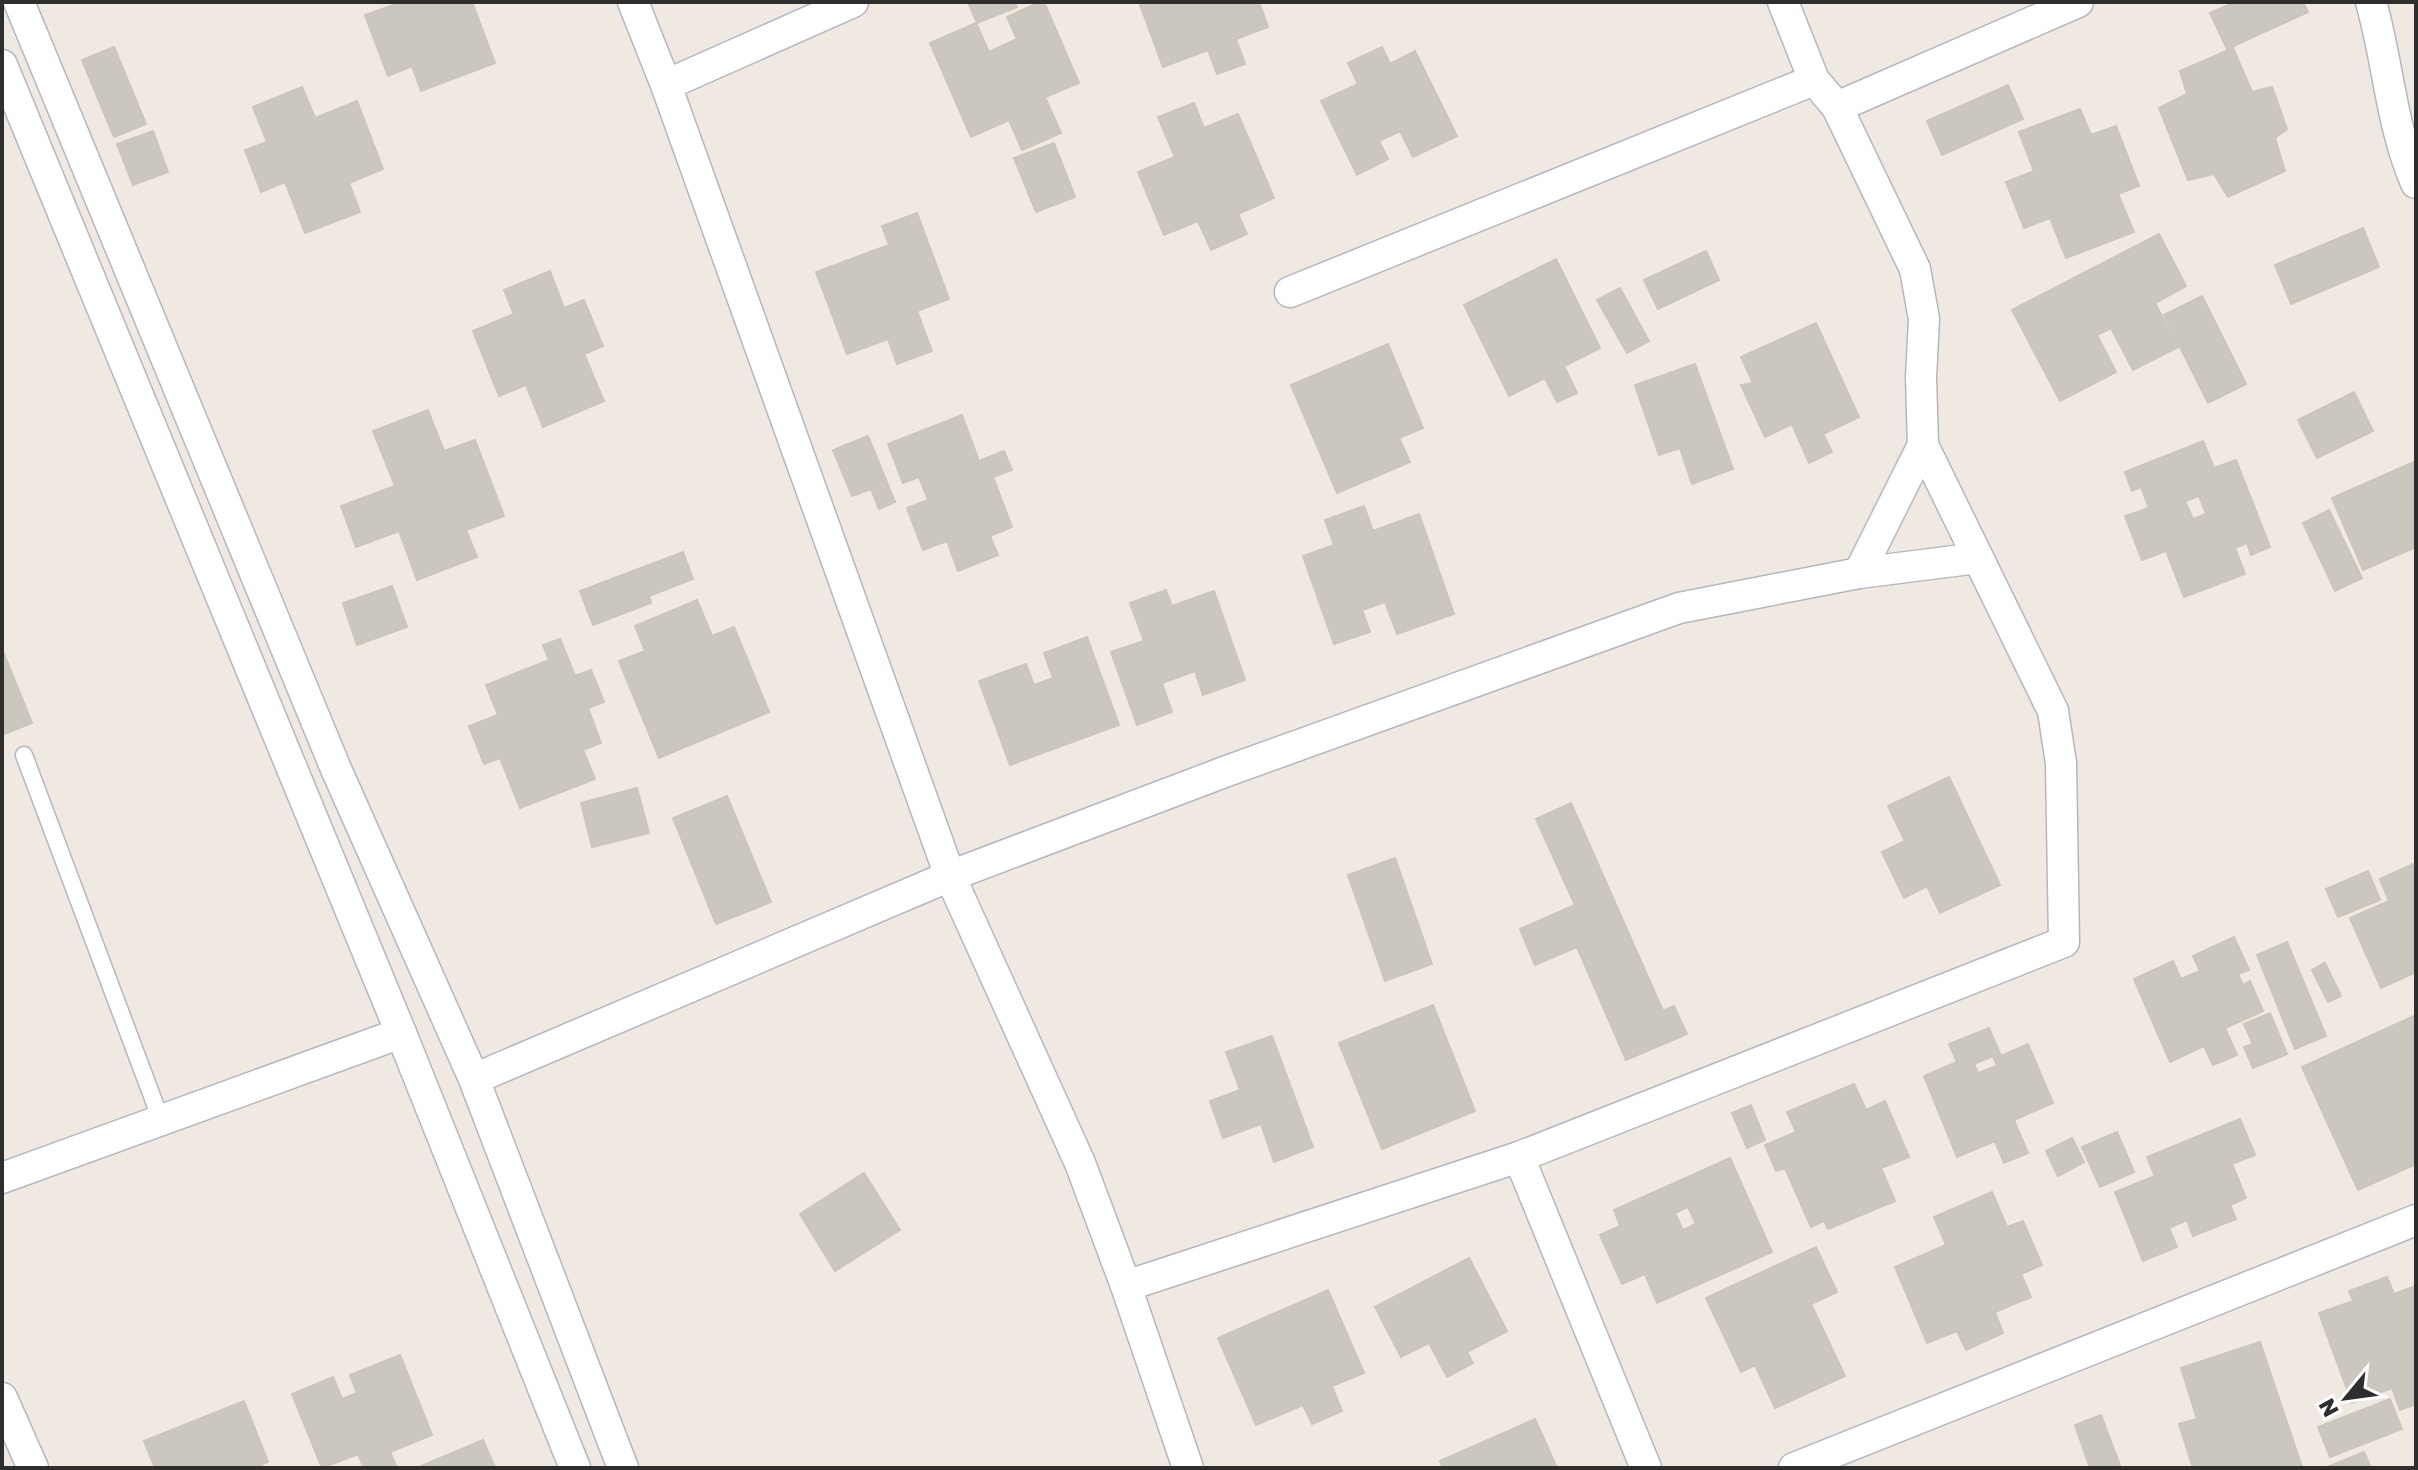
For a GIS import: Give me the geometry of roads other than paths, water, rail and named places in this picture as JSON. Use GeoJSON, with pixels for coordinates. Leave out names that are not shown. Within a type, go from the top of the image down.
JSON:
{"type":"FeatureCollection","features":[{"type":"Feature","properties":{"kind":"street"},"geometry":{"type":"LineString","coordinates":[[19,2],[336,769],[474,1079],[623,1468]]}},
{"type":"Feature","properties":{"kind":"street"},"geometry":{"type":"LineString","coordinates":[[633,2],[666,85],[950,876],[1080,1163],[1188,1468]]}},
{"type":"Feature","properties":{"kind":"street"},"geometry":{"type":"LineString","coordinates":[[666,85],[853,2]]}},
{"type":"Feature","properties":{"kind":"street"},"geometry":{"type":"LineString","coordinates":[[1126,1286],[1519,1157],[2064,942],[2061,763],[2053,711],[1923,445],[1921,377],[1924,319],[1915,269],[1837,107],[1814,80],[1783,2]]}},
{"type":"Feature","properties":{"kind":"street"},"geometry":{"type":"LineString","coordinates":[[1837,107],[2078,2]]}},
{"type":"Feature","properties":{"kind":"street"},"geometry":{"type":"LineString","coordinates":[[2371,2],[2397,122],[2416,183]]}},
{"type":"Feature","properties":{"kind":"street"},"geometry":{"type":"LineString","coordinates":[[2,58],[35,44]]}},
{"type":"Feature","properties":{"kind":"street"},"geometry":{"type":"LineString","coordinates":[[2,65],[401,1033],[575,1468]]}},
{"type":"Feature","properties":{"kind":"street"},"geometry":{"type":"LineString","coordinates":[[1290,292],[1814,80]]}},
{"type":"Feature","properties":{"kind":"street"},"geometry":{"type":"LineString","coordinates":[[1859,573],[1923,445]]}},
{"type":"Feature","properties":{"kind":"street"},"geometry":{"type":"LineString","coordinates":[[474,1079],[950,876],[1241,766],[1679,608],[1859,573],[1978,558]]}},
{"type":"Feature","properties":{"kind":"street"},"geometry":{"type":"LineString","coordinates":[[2,1178],[401,1033]]}},
{"type":"Feature","properties":{"kind":"street"},"geometry":{"type":"LineString","coordinates":[[1519,1157],[1646,1468]]}},
{"type":"Feature","properties":{"kind":"street"},"geometry":{"type":"LineString","coordinates":[[1794,1468],[2416,1220]]}},
{"type":"Feature","properties":{"kind":"street"},"geometry":{"type":"LineString","coordinates":[[2,1398],[33,1468]]}},
{"type":"Feature","properties":{"kind":"lane"},"geometry":{"type":"LineString","coordinates":[[24,755],[161,1120]]}}]}
